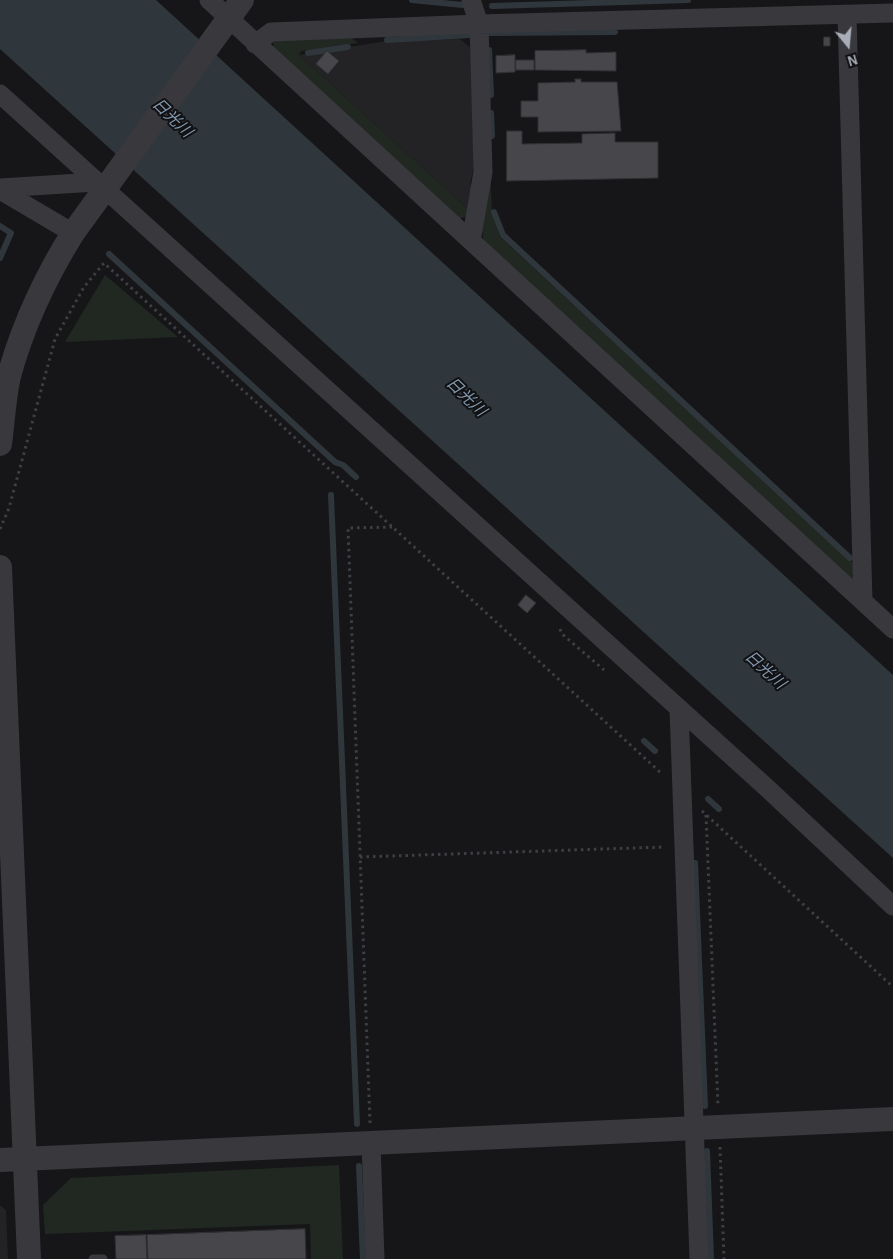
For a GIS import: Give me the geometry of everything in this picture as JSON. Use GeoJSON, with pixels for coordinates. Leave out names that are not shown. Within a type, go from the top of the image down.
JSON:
{"type":"FeatureCollection","features":[{"type":"Feature","properties":{"kind":"street"},"geometry":{"type":"LineString","coordinates":[[209,0],[231,12],[255,44],[893,629]]}},
{"type":"Feature","properties":{"kind":"street"},"geometry":{"type":"LineString","coordinates":[[471,0],[479,24],[483,172],[471,241]]}},
{"type":"Feature","properties":{"kind":"street"},"geometry":{"type":"LineString","coordinates":[[0,444],[9,378],[23,332],[37,298],[73,233],[105,183],[231,12]]}},
{"type":"Feature","properties":{"kind":"street"},"geometry":{"type":"LineString","coordinates":[[255,44],[271,32],[479,24],[893,13]]}},
{"type":"Feature","properties":{"kind":"street"},"geometry":{"type":"LineString","coordinates":[[848,15],[863,601]]}},
{"type":"Feature","properties":{"kind":"street"},"geometry":{"type":"LineString","coordinates":[[0,94],[105,183],[893,906]]}},
{"type":"Feature","properties":{"kind":"street"},"geometry":{"type":"LineString","coordinates":[[0,189],[105,183]]}},
{"type":"Feature","properties":{"kind":"street"},"geometry":{"type":"LineString","coordinates":[[0,189],[73,233]]}},
{"type":"Feature","properties":{"kind":"street"},"geometry":{"type":"LineString","coordinates":[[0,567],[29,1259]]}},
{"type":"Feature","properties":{"kind":"street"},"geometry":{"type":"LineString","coordinates":[[680,709],[699,1259]]}},
{"type":"Feature","properties":{"kind":"street"},"geometry":{"type":"LineString","coordinates":[[0,1160],[893,1119]]}},
{"type":"Feature","properties":{"kind":"street"},"geometry":{"type":"LineString","coordinates":[[371,1143],[375,1259]]}},
{"type":"Feature","properties":{"kind":"lane"},"geometry":{"type":"LineString","coordinates":[[93,1259],[103,1259]]}},
{"type":"Feature","properties":{"kind":"path"},"geometry":{"type":"LineString","coordinates":[[0,529],[9,508],[54,339],[84,287],[104,263],[893,986]]}},
{"type":"Feature","properties":{"kind":"path"},"geometry":{"type":"LineString","coordinates":[[371,1143],[348,528],[394,527]]}},
{"type":"Feature","properties":{"kind":"path"},"geometry":{"type":"LineString","coordinates":[[706,814],[724,1259]]}},
{"type":"Feature","properties":{"kind":"path"},"geometry":{"type":"LineString","coordinates":[[360,857],[684,846]]}},
{"type":"Feature","properties":{"kind":"shaded area"},"geometry":{"type":"Polygon","coordinates":[[[350,37],[358,43],[301,51],[299,55],[469,210],[468,216],[458,219],[275,54],[273,42],[283,38],[350,37]]]}},
{"type":"Feature","properties":{"kind":"shaded area"},"geometry":{"type":"Polygon","coordinates":[[[460,39],[471,48],[474,167],[470,184],[473,188],[469,210],[299,55],[387,41],[460,39]]]}},
{"type":"Feature","properties":{"kind":"shaded area"},"geometry":{"type":"Polygon","coordinates":[[[490,173],[492,213],[500,237],[851,561],[856,566],[854,583],[484,244],[481,222],[490,173]]]}},
{"type":"Feature","properties":{"kind":"shaded area"},"geometry":{"type":"Polygon","coordinates":[[[105,275],[178,337],[65,342],[105,275]]]}},
{"type":"Feature","properties":{"kind":"shaded area"},"geometry":{"type":"Polygon","coordinates":[[[339,1165],[343,1259],[311,1259],[310,1224],[45,1234],[43,1205],[71,1178],[339,1165]]]}},
{"type":"Feature","properties":{"kind":"shaded area"},"geometry":{"type":"Polygon","coordinates":[[[0,1205],[6,1210],[8,1259],[0,1259],[0,1205]]]}},
{"type":"Feature","properties":{"kind":"water","name":"日光川"},"geometry":{"type":"Polygon","coordinates":[[[0,0],[156,0],[893,675],[893,858],[0,49],[0,0]]]}},
{"type":"Feature","properties":{"kind":"building"},"geometry":{"type":"Polygon","coordinates":[[[824,37],[830,37],[830,46],[824,46],[824,37]]]}},
{"type":"Feature","properties":{"kind":"building"},"geometry":{"type":"Polygon","coordinates":[[[586,50],[586,53],[616,52],[616,71],[535,70],[535,51],[586,50]]]}},
{"type":"Feature","properties":{"kind":"building"},"geometry":{"type":"Polygon","coordinates":[[[327,51],[339,61],[328,74],[316,64],[327,51]]]}},
{"type":"Feature","properties":{"kind":"building"},"geometry":{"type":"Polygon","coordinates":[[[515,55],[515,72],[496,73],[496,56],[515,55]]]}},
{"type":"Feature","properties":{"kind":"building"},"geometry":{"type":"Polygon","coordinates":[[[516,60],[534,60],[534,70],[516,70],[516,60]]]}},
{"type":"Feature","properties":{"kind":"building"},"geometry":{"type":"Polygon","coordinates":[[[575,79],[581,79],[581,82],[617,82],[621,131],[538,132],[538,117],[521,117],[521,101],[538,101],[538,83],[575,82],[575,79]]]}},
{"type":"Feature","properties":{"kind":"building"},"geometry":{"type":"Polygon","coordinates":[[[507,131],[522,131],[522,144],[582,143],[582,134],[615,133],[615,142],[658,142],[658,178],[507,181],[507,131]]]}},
{"type":"Feature","properties":{"kind":"building"},"geometry":{"type":"Polygon","coordinates":[[[526,595],[536,603],[527,613],[518,605],[526,595]]]}},
{"type":"Feature","properties":{"kind":"building"},"geometry":{"type":"Polygon","coordinates":[[[305,1229],[306,1259],[148,1259],[147,1235],[305,1229]]]}},
{"type":"Feature","properties":{"kind":"building"},"geometry":{"type":"Polygon","coordinates":[[[146,1235],[147,1259],[116,1259],[115,1236],[146,1235]]]}},
{"type":"Feature","properties":{"kind":"waterway"},"geometry":{"type":"LineString","coordinates":[[412,0],[463,5]]}},
{"type":"Feature","properties":{"kind":"waterway"},"geometry":{"type":"LineString","coordinates":[[492,6],[688,0]]}},
{"type":"Feature","properties":{"kind":"waterway"},"geometry":{"type":"LineString","coordinates":[[489,33],[615,32]]}},
{"type":"Feature","properties":{"kind":"waterway"},"geometry":{"type":"LineString","coordinates":[[387,40],[469,35]]}},
{"type":"Feature","properties":{"kind":"waterway"},"geometry":{"type":"LineString","coordinates":[[308,53],[348,47]]}},
{"type":"Feature","properties":{"kind":"waterway"},"geometry":{"type":"LineString","coordinates":[[489,50],[491,95]]}},
{"type":"Feature","properties":{"kind":"waterway"},"geometry":{"type":"LineString","coordinates":[[491,113],[492,136]]}},
{"type":"Feature","properties":{"kind":"waterway"},"geometry":{"type":"LineString","coordinates":[[494,212],[503,235],[850,558]]}},
{"type":"Feature","properties":{"kind":"waterway"},"geometry":{"type":"LineString","coordinates":[[0,226],[11,233],[0,258]]}},
{"type":"Feature","properties":{"kind":"waterway"},"geometry":{"type":"LineString","coordinates":[[109,254],[335,462],[343,465],[356,477]]}},
{"type":"Feature","properties":{"kind":"waterway"},"geometry":{"type":"LineString","coordinates":[[331,495],[357,1124]]}},
{"type":"Feature","properties":{"kind":"waterway"},"geometry":{"type":"LineString","coordinates":[[644,741],[655,751]]}},
{"type":"Feature","properties":{"kind":"waterway"},"geometry":{"type":"LineString","coordinates":[[708,799],[719,809]]}},
{"type":"Feature","properties":{"kind":"waterway"},"geometry":{"type":"LineString","coordinates":[[695,863],[705,1106]]}},
{"type":"Feature","properties":{"kind":"waterway"},"geometry":{"type":"LineString","coordinates":[[707,1151],[711,1259]]}},
{"type":"Feature","properties":{"kind":"waterway"},"geometry":{"type":"LineString","coordinates":[[359,1166],[363,1259]]}}]}
